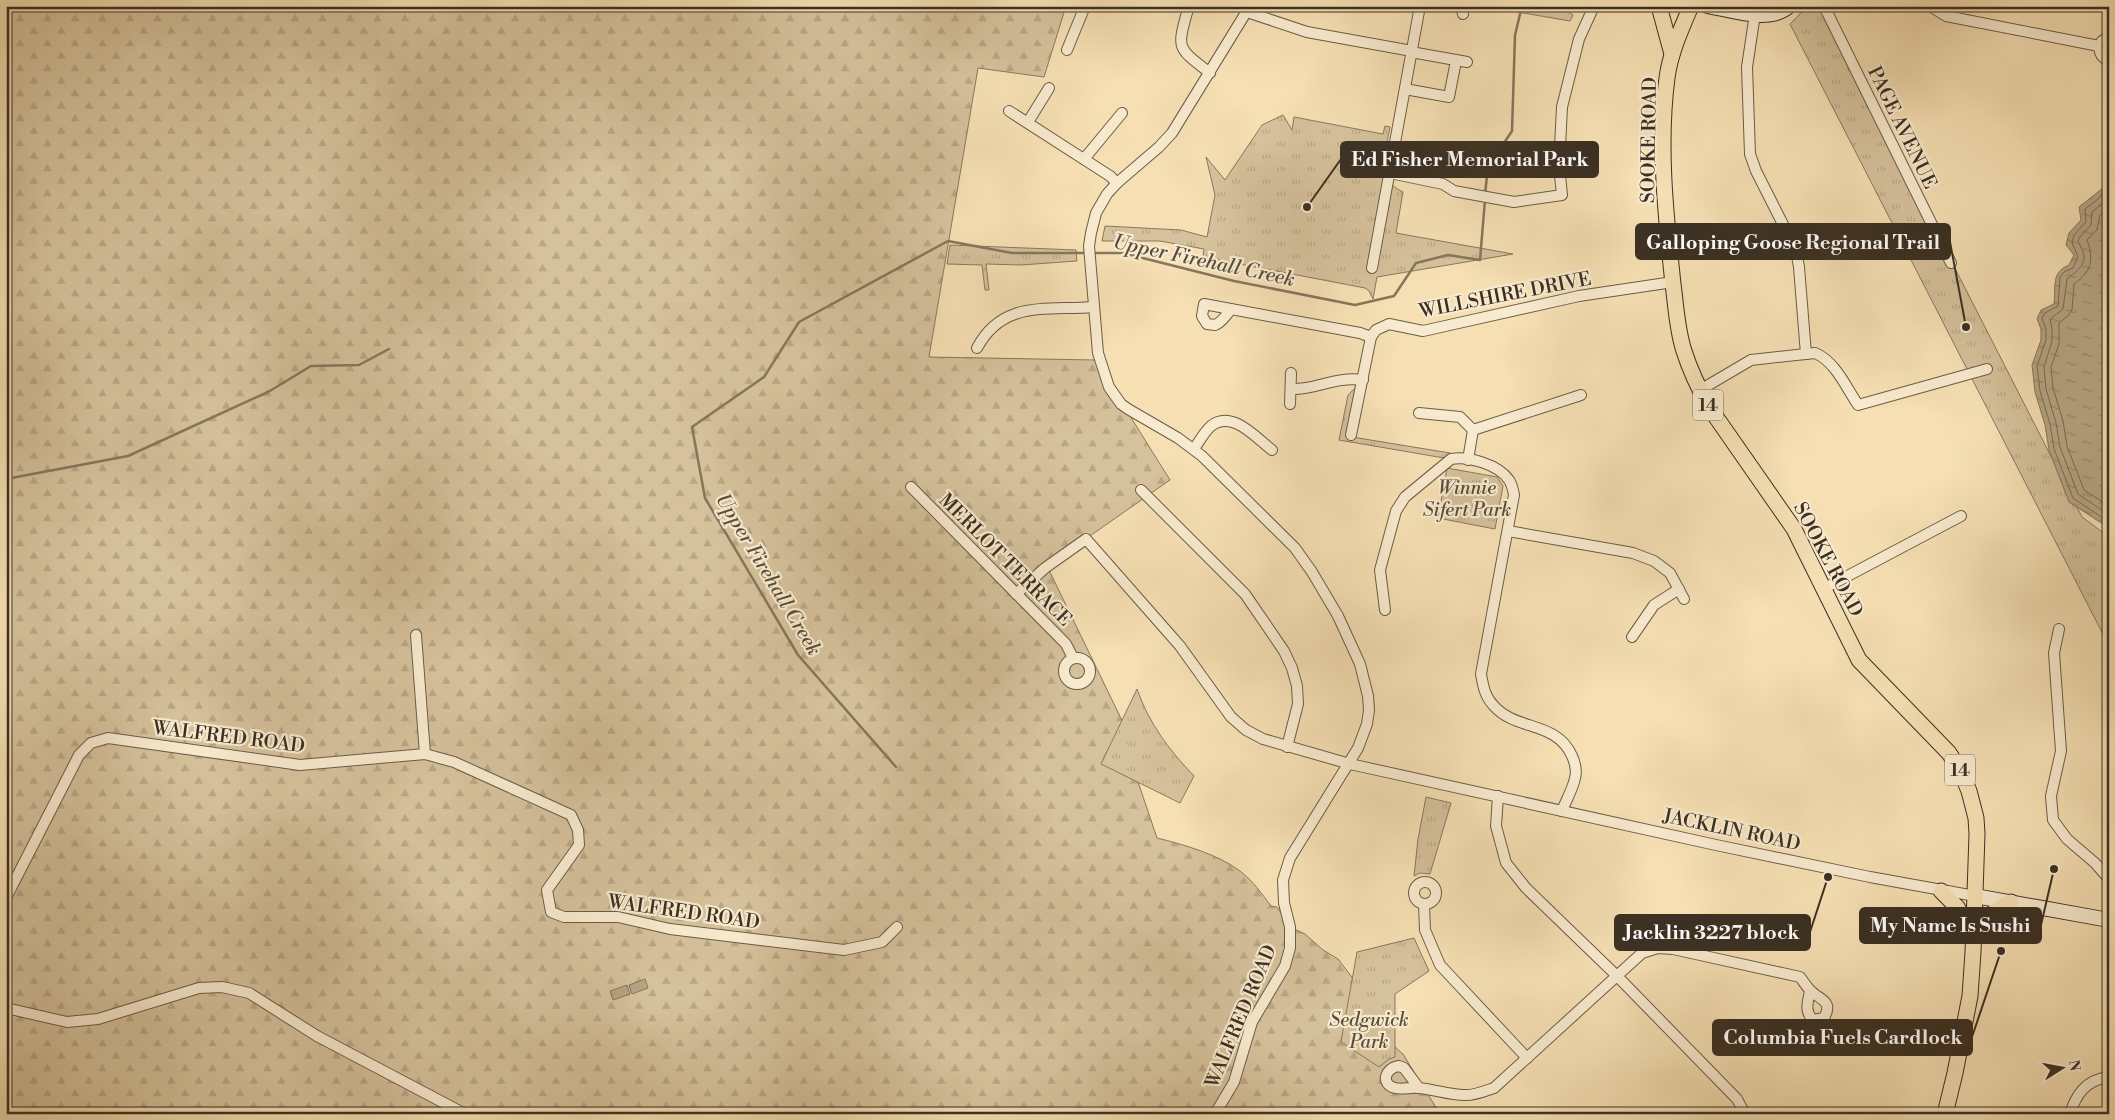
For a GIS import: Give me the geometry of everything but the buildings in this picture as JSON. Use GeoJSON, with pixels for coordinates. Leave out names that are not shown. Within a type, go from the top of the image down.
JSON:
{"type":"FeatureCollection","features":[{"type":"Feature","properties":{"kind":"main road"},"geometry":{"type":"LineString","coordinates":[[1659,6],[1672,54]]}},
{"type":"Feature","properties":{"kind":"main road","name":"SOOKE ROAD"},"geometry":{"type":"LineString","coordinates":[[1691,6],[1672,54],[1667,77],[1664,138],[1667,226],[1676,314],[1684,351],[1709,407],[1794,528],[1859,660],[1949,753],[1962,772],[1976,818],[1975,896],[1970,996],[1956,1073],[1945,1114]]}},
{"type":"Feature","properties":{"kind":"main road"},"geometry":{"type":"LineString","coordinates":[[1708,6],[1754,14],[1774,15],[1789,6]]}},
{"type":"Feature","properties":{"kind":"main road"},"geometry":{"type":"LineString","coordinates":[[1941,891],[1957,908],[1973,937],[1985,919],[1998,908],[2010,902]]}},
{"type":"Feature","properties":{"kind":"main road","name":"JACKLIN ROAD"},"geometry":{"type":"LineString","coordinates":[[1975,896],[2109,920]]}},
{"type":"Feature","properties":{"kind":"street"},"geometry":{"type":"LineString","coordinates":[[1067,50],[1085,6]]}},
{"type":"Feature","properties":{"kind":"street"},"geometry":{"type":"LineString","coordinates":[[1372,268],[1420,6]]}},
{"type":"Feature","properties":{"kind":"street"},"geometry":{"type":"LineString","coordinates":[[1390,173],[1443,184],[1454,191],[1514,202],[1562,195],[1559,166],[1562,107],[1579,38],[1594,6]]}},
{"type":"Feature","properties":{"kind":"street","name":"PAGE AVENUE"},"geometry":{"type":"LineString","coordinates":[[1824,6],[1951,263]]}},
{"type":"Feature","properties":{"kind":"street"},"geometry":{"type":"LineString","coordinates":[[1930,6],[1946,16],[2099,46]]}},
{"type":"Feature","properties":{"kind":"street"},"geometry":{"type":"LineString","coordinates":[[1188,9],[1180,35],[1180,45],[1185,53],[1210,73]]}},
{"type":"Feature","properties":{"kind":"street"},"geometry":{"type":"LineString","coordinates":[[1249,9],[1307,32],[1467,62]]}},
{"type":"Feature","properties":{"kind":"street","name":"WALFRED ROAD"},"geometry":{"type":"LineString","coordinates":[[1215,1114],[1234,1082],[1252,1022],[1284,966],[1290,948],[1290,927],[1284,903],[1283,880],[1290,858],[1350,764],[1361,742],[1367,724],[1368,696],[1360,664],[1338,616],[1312,572],[1294,548],[1276,528],[1194,449],[1128,409],[1115,397],[1104,376],[1099,358],[1089,246],[1091,233],[1102,202],[1117,183],[1159,147],[1172,133],[1249,9]]}},
{"type":"Feature","properties":{"kind":"street"},"geometry":{"type":"LineString","coordinates":[[1754,14],[1747,67],[1750,154],[1756,171],[1796,250],[1806,354]]}},
{"type":"Feature","properties":{"kind":"street"},"geometry":{"type":"LineString","coordinates":[[2109,37],[2102,41],[2099,46],[2101,55],[2109,61]]}},
{"type":"Feature","properties":{"kind":"street"},"geometry":{"type":"LineString","coordinates":[[1405,89],[1449,97],[1454,66]]}},
{"type":"Feature","properties":{"kind":"street"},"geometry":{"type":"LineString","coordinates":[[1028,122],[1049,88]]}},
{"type":"Feature","properties":{"kind":"street"},"geometry":{"type":"LineString","coordinates":[[1009,111],[1110,176],[1117,183]]}},
{"type":"Feature","properties":{"kind":"street"},"geometry":{"type":"LineString","coordinates":[[1084,159],[1122,113]]}},
{"type":"Feature","properties":{"kind":"street","name":"WILLSHIRE DRIVE"},"geometry":{"type":"LineString","coordinates":[[1371,337],[1376,330],[1389,324],[1423,331],[1579,296],[1673,282]]}},
{"type":"Feature","properties":{"kind":"street"},"geometry":{"type":"LineString","coordinates":[[977,348],[988,331],[996,323],[1024,310],[1094,308]]}},
{"type":"Feature","properties":{"kind":"street"},"geometry":{"type":"LineString","coordinates":[[1232,309],[1362,333],[1371,337],[1351,435]]}},
{"type":"Feature","properties":{"kind":"street"},"geometry":{"type":"LineString","coordinates":[[1700,390],[1751,360],[1815,353],[1824,356],[1858,405],[1987,369]]}},
{"type":"Feature","properties":{"kind":"street"},"geometry":{"type":"LineString","coordinates":[[1290,404],[1291,373]]}},
{"type":"Feature","properties":{"kind":"street"},"geometry":{"type":"LineString","coordinates":[[1291,389],[1301,390],[1348,378],[1363,380]]}},
{"type":"Feature","properties":{"kind":"street"},"geometry":{"type":"LineString","coordinates":[[1473,430],[1581,395]]}},
{"type":"Feature","properties":{"kind":"street"},"geometry":{"type":"LineString","coordinates":[[1419,413],[1460,417],[1473,430]]}},
{"type":"Feature","properties":{"kind":"street"},"geometry":{"type":"LineString","coordinates":[[1194,449],[1211,426],[1222,420],[1237,422],[1272,450]]}},
{"type":"Feature","properties":{"kind":"street"},"geometry":{"type":"LineString","coordinates":[[1468,460],[1473,430]]}},
{"type":"Feature","properties":{"kind":"street"},"geometry":{"type":"LineString","coordinates":[[1385,610],[1380,570],[1400,504],[1446,461],[1457,458],[1493,467],[1509,480],[1514,495],[1481,674],[1485,694],[1494,707],[1512,718],[1557,735],[1569,748],[1575,761],[1576,778],[1562,811]]}},
{"type":"Feature","properties":{"kind":"street","name":"MERLOT TERRACE"},"geometry":{"type":"LineString","coordinates":[[911,487],[1066,644],[1073,658]]}},
{"type":"Feature","properties":{"kind":"street"},"geometry":{"type":"LineString","coordinates":[[1141,490],[1240,588],[1284,651],[1292,668],[1297,686],[1298,704],[1288,748]]}},
{"type":"Feature","properties":{"kind":"street"},"geometry":{"type":"LineString","coordinates":[[1823,588],[1961,516]]}},
{"type":"Feature","properties":{"kind":"street"},"geometry":{"type":"LineString","coordinates":[[1508,530],[1633,553],[1654,561],[1670,573],[1684,599]]}},
{"type":"Feature","properties":{"kind":"street","name":"JACKLIN ROAD"},"geometry":{"type":"LineString","coordinates":[[1016,594],[1045,568],[1086,539],[1180,646],[1231,717],[1246,730],[1263,739],[1288,748],[1350,764],[1716,845],[1941,891],[1975,896]]}},
{"type":"Feature","properties":{"kind":"street"},"geometry":{"type":"LineString","coordinates":[[1632,637],[1654,605],[1679,589]]}},
{"type":"Feature","properties":{"kind":"street"},"geometry":{"type":"LineString","coordinates":[[2059,629],[2054,653],[2061,751],[2051,796],[2053,820],[2067,840],[2095,863],[2109,879]]}},
{"type":"Feature","properties":{"kind":"street"},"geometry":{"type":"LineString","coordinates":[[416,635],[426,754]]}},
{"type":"Feature","properties":{"kind":"street","name":"WALFRED ROAD"},"geometry":{"type":"LineString","coordinates":[[6,898],[79,755],[91,743],[108,738],[300,765],[426,754],[454,762],[571,815],[578,830],[579,845],[548,890],[551,912],[564,917],[618,917],[670,930],[844,950],[882,942],[898,927]]}},
{"type":"Feature","properties":{"kind":"street"},"geometry":{"type":"LineString","coordinates":[[1498,796],[1496,826],[1506,863],[1526,888],[1618,976],[1737,1099],[1745,1114]]}},
{"type":"Feature","properties":{"kind":"street"},"geometry":{"type":"LineString","coordinates":[[1424,904],[1425,930],[1440,965],[1527,1058]]}},
{"type":"Feature","properties":{"kind":"street"},"geometry":{"type":"LineString","coordinates":[[1419,1088],[1466,1096],[1494,1088],[1642,953],[1658,948],[1672,949],[1800,977],[1810,990]]}},
{"type":"Feature","properties":{"kind":"street"},"geometry":{"type":"LineString","coordinates":[[6,1008],[67,1022],[98,1019],[199,988],[222,987],[249,993],[317,1036],[465,1114]]}},
{"type":"Feature","properties":{"kind":"street"},"geometry":{"type":"LineString","coordinates":[[2070,1114],[2075,1097],[2088,1084],[2109,1077]]}},
{"type":"Feature","properties":{"kind":"green space"},"geometry":{"type":"Polygon","coordinates":[[[6,6],[1066,6],[1044,77],[978,68],[929,357],[1095,360],[1170,480],[1047,566],[1131,739],[1132,764],[1157,838],[1211,855],[1240,871],[1253,883],[1271,906],[1277,907],[1290,927],[1305,934],[1323,950],[1338,959],[1358,985],[1396,1048],[1403,1054],[1440,1114],[6,1114],[6,6]]]}},
{"type":"Feature","properties":{"kind":"green space"},"geometry":{"type":"Polygon","coordinates":[[[1507,6],[1559,6],[1573,15],[1570,21],[1506,10],[1507,6]]]}},
{"type":"Feature","properties":{"kind":"green space"},"geometry":{"type":"Polygon","coordinates":[[[1804,6],[1821,6],[2082,517],[2109,537],[2109,646],[1790,24],[1800,14],[1804,6]]]}},
{"type":"Feature","properties":{"kind":"green space"},"geometry":{"type":"Polygon","coordinates":[[[1283,115],[1292,130],[1294,117],[1383,134],[1385,126],[1390,127],[1384,164],[1389,180],[1394,187],[1403,192],[1396,233],[1513,254],[1377,277],[1373,299],[1365,288],[1203,257],[1204,249],[1160,241],[1102,241],[1105,226],[1181,230],[1207,237],[1215,195],[1206,157],[1225,180],[1262,125],[1283,115]]]}},
{"type":"Feature","properties":{"kind":"green space"},"geometry":{"type":"Polygon","coordinates":[[[950,245],[1076,250],[1077,261],[1021,265],[986,264],[989,290],[985,290],[982,265],[947,264],[950,245]]]}},
{"type":"Feature","properties":{"kind":"green space"},"geometry":{"type":"Polygon","coordinates":[[[1356,387],[1346,436],[1450,453],[1444,458],[1339,440],[1348,395],[1356,387]]]}},
{"type":"Feature","properties":{"kind":"green space","name":"Winnie Sifert Park"},"geometry":{"type":"Polygon","coordinates":[[[1447,468],[1497,477],[1503,486],[1495,529],[1438,518],[1447,468]]]}},
{"type":"Feature","properties":{"kind":"green space"},"geometry":{"type":"Polygon","coordinates":[[[1137,689],[1147,713],[1160,735],[1194,776],[1180,803],[1101,764],[1137,689]]]}},
{"type":"Feature","properties":{"kind":"green space"},"geometry":{"type":"Polygon","coordinates":[[[1426,797],[1451,803],[1430,874],[1420,873],[1414,876],[1418,839],[1426,797]]]}},
{"type":"Feature","properties":{"kind":"green space","name":"Sedgwick Park"},"geometry":{"type":"Polygon","coordinates":[[[1414,938],[1429,971],[1395,994],[1395,1057],[1379,1067],[1341,1042],[1357,952],[1414,938]]]}},
{"type":"Feature","properties":{"kind":"water"},"geometry":{"type":"Polygon","coordinates":[[[2109,158],[2109,528],[2069,502],[2049,450],[2045,425],[2035,392],[2032,365],[2041,340],[2041,329],[2037,319],[2041,310],[2054,304],[2057,276],[2063,268],[2069,265],[2074,255],[2066,245],[2069,233],[2081,220],[2079,207],[2103,188],[2108,177],[2104,173],[2105,161],[2109,158]]]}},
{"type":"Feature","properties":{"kind":"water"},"geometry":{"type":"Polygon","coordinates":[[[645,979],[648,988],[632,994],[629,985],[645,979]]]}},
{"type":"Feature","properties":{"kind":"water"},"geometry":{"type":"Polygon","coordinates":[[[627,985],[630,994],[613,1000],[610,991],[627,985]]]}},
{"type":"Feature","properties":{"kind":"waterway","name":"Upper Firehall Creek"},"geometry":{"type":"LineString","coordinates":[[1485,194],[1488,167],[1512,131],[1515,35],[1522,6]]}},
{"type":"Feature","properties":{"kind":"waterway","name":"Upper Firehall Creek"},"geometry":{"type":"LineString","coordinates":[[1091,253],[1123,253],[1234,281],[1355,305],[1394,296],[1416,263],[1448,255],[1480,260],[1485,200]]}},
{"type":"Feature","properties":{"kind":"waterway","name":"Upper Firehall Creek"},"geometry":{"type":"LineString","coordinates":[[896,767],[798,655],[705,498],[692,427],[764,377],[799,322],[948,241],[1012,253],[1086,253]]}},
{"type":"Feature","properties":{"kind":"waterway"},"geometry":{"type":"LineString","coordinates":[[6,479],[128,456],[268,392],[311,366],[359,365],[389,349]]}},
{"type":"Feature","properties":{"kind":"place","name":"Ed Fisher Memorial Park"},"geometry":{"type":"Point","coordinates":[1307,207]}},
{"type":"Feature","properties":{"kind":"place","name":"Galloping Goose Regional Trail"},"geometry":{"type":"Point","coordinates":[1966,327]}},
{"type":"Feature","properties":{"kind":"place","name":"My Name Is Sushi"},"geometry":{"type":"Point","coordinates":[2054,869]}},
{"type":"Feature","properties":{"kind":"place","name":"Jacklin 3227 block"},"geometry":{"type":"Point","coordinates":[1828,877]}},
{"type":"Feature","properties":{"kind":"place","name":"Columbia Fuels Cardlock"},"geometry":{"type":"Point","coordinates":[2001,951]}}]}
